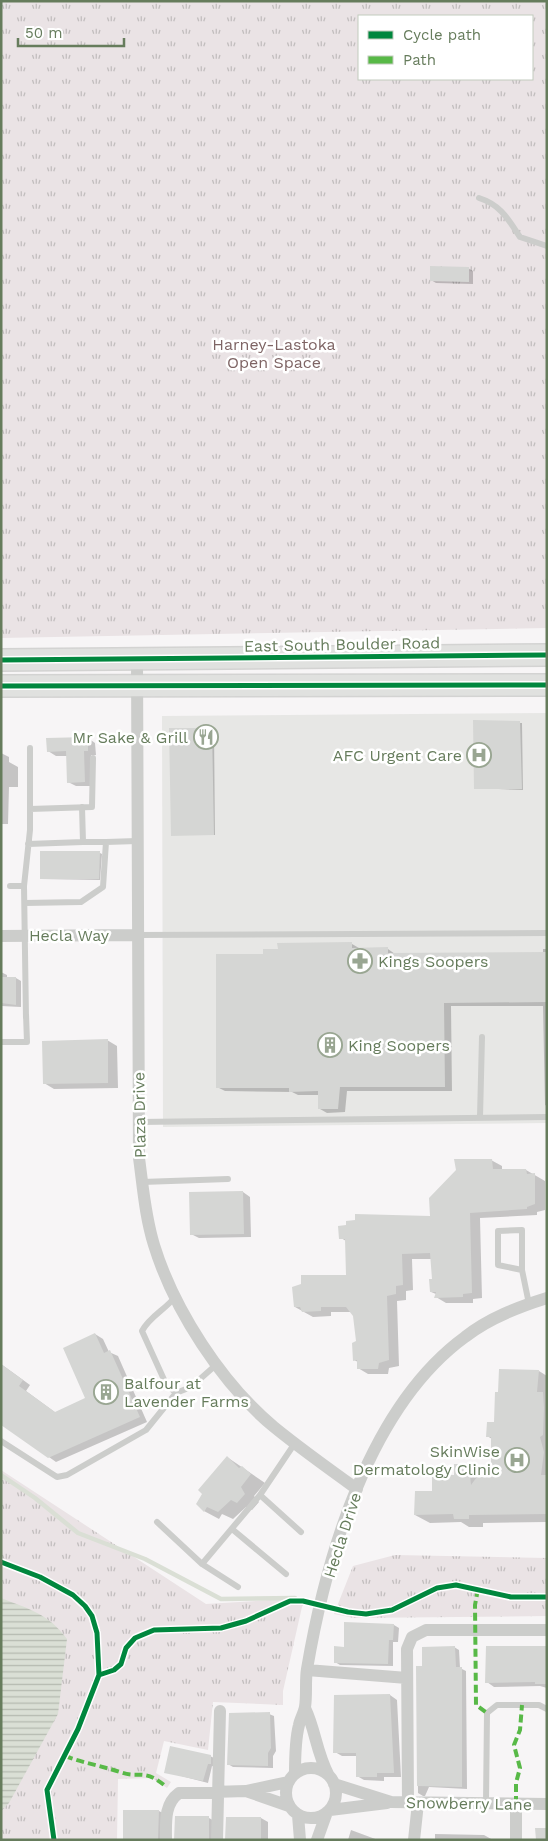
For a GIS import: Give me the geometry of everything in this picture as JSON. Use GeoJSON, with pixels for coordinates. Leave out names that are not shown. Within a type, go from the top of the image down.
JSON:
{"type":"FeatureCollection","features":[{"type":"Feature","properties":{"kind":"main road","name":"East South Boulder Road"},"geometry":{"type":"LineString","coordinates":[[1,660],[547,655]]}},
{"type":"Feature","properties":{"kind":"main road"},"geometry":{"type":"LineString","coordinates":[[1,686],[138,684],[547,685]]}},
{"type":"Feature","properties":{"kind":"street","name":"Plaza Drive"},"geometry":{"type":"LineString","coordinates":[[137,659],[139,1122],[142,1182],[154,1245],[176,1297],[203,1346],[243,1397],[274,1427],[357,1489]]}},
{"type":"Feature","properties":{"kind":"street","name":"Hecla Way"},"geometry":{"type":"LineString","coordinates":[[1,936],[138,936]]}},
{"type":"Feature","properties":{"kind":"street","name":"Hecla Drive"},"geometry":{"type":"LineString","coordinates":[[291,1778],[299,1725],[305,1708],[307,1670],[329,1572],[357,1489],[376,1444],[428,1370],[464,1337],[503,1313],[547,1298]]}},
{"type":"Feature","properties":{"kind":"street"},"geometry":{"type":"LineString","coordinates":[[414,1840],[407,1678],[408,1643],[417,1633],[426,1630],[547,1630]]}},
{"type":"Feature","properties":{"kind":"street"},"geometry":{"type":"LineString","coordinates":[[307,1670],[407,1678]]}},
{"type":"Feature","properties":{"kind":"street","name":"Hecla Drive"},"geometry":{"type":"LineString","coordinates":[[305,1708],[312,1724],[319,1757],[332,1780]]}},
{"type":"Feature","properties":{"kind":"street"},"geometry":{"type":"LineString","coordinates":[[217,1840],[220,1711]]}},
{"type":"Feature","properties":{"kind":"street"},"geometry":{"type":"LineString","coordinates":[[166,1840],[167,1807],[171,1799],[178,1793],[246,1791],[291,1778],[312,1768],[321,1770],[332,1780],[334,1802],[328,1811],[317,1840]]}},
{"type":"Feature","properties":{"kind":"street"},"geometry":{"type":"LineString","coordinates":[[291,1778],[286,1798],[294,1811],[300,1840]]}},
{"type":"Feature","properties":{"kind":"street","name":"Snowberry Lane"},"geometry":{"type":"LineString","coordinates":[[332,1780],[392,1802]]}},
{"type":"Feature","properties":{"kind":"street"},"geometry":{"type":"LineString","coordinates":[[246,1791],[313,1818],[328,1811]]}},
{"type":"Feature","properties":{"kind":"street","name":"Snowberry Lane"},"geometry":{"type":"LineString","coordinates":[[328,1811],[392,1802],[547,1804]]}},
{"type":"Feature","properties":{"kind":"street"},"geometry":{"type":"LineString","coordinates":[[516,1804],[516,1840]]}},
{"type":"Feature","properties":{"kind":"lane"},"geometry":{"type":"LineString","coordinates":[[479,198],[493,202],[502,210],[520,237],[547,246]]}},
{"type":"Feature","properties":{"kind":"lane"},"geometry":{"type":"LineString","coordinates":[[1,1042],[27,1042],[24,886],[30,809],[30,748]]}},
{"type":"Feature","properties":{"kind":"lane"},"geometry":{"type":"LineString","coordinates":[[30,809],[92,807],[93,758]]}},
{"type":"Feature","properties":{"kind":"lane"},"geometry":{"type":"LineString","coordinates":[[82,807],[83,842]]}},
{"type":"Feature","properties":{"kind":"lane"},"geometry":{"type":"LineString","coordinates":[[28,844],[137,841]]}},
{"type":"Feature","properties":{"kind":"lane"},"geometry":{"type":"LineString","coordinates":[[25,904],[81,902],[94,894],[103,887],[106,842]]}},
{"type":"Feature","properties":{"kind":"lane"},"geometry":{"type":"LineString","coordinates":[[10,886],[24,886]]}},
{"type":"Feature","properties":{"kind":"lane"},"geometry":{"type":"LineString","coordinates":[[138,936],[547,933]]}},
{"type":"Feature","properties":{"kind":"lane"},"geometry":{"type":"LineString","coordinates":[[480,1117],[482,1037]]}},
{"type":"Feature","properties":{"kind":"lane"},"geometry":{"type":"LineString","coordinates":[[139,1122],[547,1116]]}},
{"type":"Feature","properties":{"kind":"lane"},"geometry":{"type":"LineString","coordinates":[[142,1182],[228,1179]]}},
{"type":"Feature","properties":{"kind":"lane"},"geometry":{"type":"LineString","coordinates":[[522,1270],[498,1265],[498,1231],[522,1230],[522,1270],[529,1304]]}},
{"type":"Feature","properties":{"kind":"lane"},"geometry":{"type":"LineString","coordinates":[[176,1297],[166,1310],[148,1320],[142,1331],[166,1384],[176,1393]]}},
{"type":"Feature","properties":{"kind":"lane"},"geometry":{"type":"LineString","coordinates":[[1,1441],[56,1477],[67,1475],[146,1430],[176,1393],[191,1387],[217,1364]]}},
{"type":"Feature","properties":{"kind":"lane"},"geometry":{"type":"LineString","coordinates":[[202,1564],[260,1495],[295,1442]]}},
{"type":"Feature","properties":{"kind":"lane"},"geometry":{"type":"LineString","coordinates":[[260,1495],[301,1532]]}},
{"type":"Feature","properties":{"kind":"lane"},"geometry":{"type":"LineString","coordinates":[[157,1522],[202,1564],[238,1587]]}},
{"type":"Feature","properties":{"kind":"lane"},"geometry":{"type":"LineString","coordinates":[[232,1529],[286,1574]]}},
{"type":"Feature","properties":{"kind":"lane"},"geometry":{"type":"LineString","coordinates":[[486,1804],[487,1713],[497,1704],[539,1705],[547,1708]]}},
{"type":"Feature","properties":{"kind":"shaded area"},"geometry":{"type":"Polygon","coordinates":[[[547,713],[547,1123],[163,1127],[162,716],[547,713]]]}},
{"type":"Feature","properties":{"kind":"shaded area"},"geometry":{"type":"Polygon","coordinates":[[[1,1598],[38,1613],[53,1624],[67,1639],[58,1714],[9,1803],[1,1811],[1,1598]]]}},
{"type":"Feature","properties":{"kind":"green space","name":"Harney-Lastoka Open Space"},"geometry":{"type":"Polygon","coordinates":[[[1,1],[547,1],[547,628],[1,638],[1,1]]]}},
{"type":"Feature","properties":{"kind":"green space"},"geometry":{"type":"Polygon","coordinates":[[[1,1470],[206,1604],[304,1598],[283,1691],[283,1705],[213,1702],[208,1750],[164,1741],[156,1773],[171,1782],[167,1788],[152,1778],[118,1779],[117,1840],[1,1840],[1,1470]]]}},
{"type":"Feature","properties":{"kind":"green space"},"geometry":{"type":"Polygon","coordinates":[[[395,1555],[547,1558],[547,1616],[354,1618],[334,1614],[353,1566],[395,1555]]]}},
{"type":"Feature","properties":{"kind":"building"},"geometry":{"type":"Polygon","coordinates":[[[430,266],[469,267],[469,282],[430,281],[430,266]]]}},
{"type":"Feature","properties":{"kind":"building"},"geometry":{"type":"Polygon","coordinates":[[[473,720],[520,721],[522,789],[474,789],[473,720]]]}},
{"type":"Feature","properties":{"kind":"building"},"geometry":{"type":"Polygon","coordinates":[[[169,728],[212,728],[214,835],[171,836],[169,728]]]}},
{"type":"Feature","properties":{"kind":"building"},"geometry":{"type":"Polygon","coordinates":[[[88,737],[88,751],[84,751],[85,782],[67,783],[66,751],[47,752],[46,738],[88,737]]]}},
{"type":"Feature","properties":{"kind":"building"},"geometry":{"type":"Polygon","coordinates":[[[40,851],[100,851],[99,879],[40,879],[40,851]]]}},
{"type":"Feature","properties":{"kind":"building","name":"King Soopers"},"geometry":{"type":"Polygon","coordinates":[[[352,942],[352,948],[388,947],[388,953],[547,952],[547,1002],[444,1003],[445,1087],[340,1087],[338,1109],[318,1109],[318,1091],[289,1092],[289,1088],[216,1088],[216,954],[263,954],[263,949],[278,949],[277,943],[352,942]]]}},
{"type":"Feature","properties":{"kind":"building"},"geometry":{"type":"Polygon","coordinates":[[[1,977],[16,977],[16,1005],[1,1003],[1,977]]]}},
{"type":"Feature","properties":{"kind":"building"},"geometry":{"type":"Polygon","coordinates":[[[108,1039],[108,1083],[43,1084],[42,1041],[108,1039]]]}},
{"type":"Feature","properties":{"kind":"building"},"geometry":{"type":"Polygon","coordinates":[[[454,1159],[492,1159],[493,1169],[526,1169],[527,1174],[535,1173],[535,1204],[527,1207],[527,1209],[470,1213],[472,1293],[463,1294],[463,1297],[434,1298],[436,1292],[430,1292],[429,1279],[432,1279],[430,1253],[402,1254],[403,1285],[396,1286],[396,1294],[387,1296],[389,1360],[379,1363],[378,1369],[357,1369],[357,1360],[353,1361],[352,1343],[356,1341],[353,1316],[346,1307],[321,1307],[321,1311],[302,1312],[300,1307],[294,1307],[292,1287],[301,1284],[301,1275],[346,1275],[345,1239],[339,1239],[338,1226],[346,1225],[346,1221],[355,1220],[355,1214],[430,1216],[429,1198],[456,1170],[454,1159]]]}},
{"type":"Feature","properties":{"kind":"building"},"geometry":{"type":"Polygon","coordinates":[[[243,1191],[244,1234],[190,1235],[189,1192],[243,1191]]]}},
{"type":"Feature","properties":{"kind":"building","name":"Balfour at Lavender Farms"},"geometry":{"type":"Polygon","coordinates":[[[95,1333],[104,1353],[110,1350],[140,1417],[48,1458],[1,1425],[1,1364],[23,1380],[19,1386],[55,1412],[85,1398],[63,1348],[95,1333]]]}},
{"type":"Feature","properties":{"kind":"building"},"geometry":{"type":"Polygon","coordinates":[[[499,1369],[539,1370],[537,1392],[543,1392],[544,1408],[543,1435],[540,1437],[544,1452],[541,1475],[547,1475],[547,1514],[469,1515],[469,1519],[454,1519],[453,1514],[414,1515],[415,1491],[432,1491],[432,1474],[454,1475],[454,1464],[469,1464],[471,1485],[485,1466],[491,1465],[491,1437],[486,1437],[487,1422],[494,1422],[495,1392],[498,1392],[499,1369]]]}},
{"type":"Feature","properties":{"kind":"building"},"geometry":{"type":"Polygon","coordinates":[[[227,1456],[239,1468],[242,1466],[251,1474],[241,1487],[245,1494],[237,1503],[231,1500],[218,1512],[207,1507],[204,1512],[196,1504],[202,1494],[198,1490],[227,1456]]]}},
{"type":"Feature","properties":{"kind":"building"},"geometry":{"type":"Polygon","coordinates":[[[344,1622],[394,1624],[393,1640],[389,1640],[388,1664],[334,1663],[334,1646],[344,1647],[344,1622]]]}},
{"type":"Feature","properties":{"kind":"building"},"geometry":{"type":"Polygon","coordinates":[[[455,1646],[456,1667],[462,1667],[462,1787],[417,1786],[416,1666],[422,1666],[422,1647],[455,1646]]]}},
{"type":"Feature","properties":{"kind":"building"},"geometry":{"type":"Polygon","coordinates":[[[486,1646],[547,1646],[546,1684],[535,1684],[535,1682],[485,1683],[486,1646]]]}},
{"type":"Feature","properties":{"kind":"building"},"geometry":{"type":"Polygon","coordinates":[[[390,1694],[394,1773],[377,1773],[377,1777],[356,1777],[356,1753],[333,1753],[334,1695],[390,1694]]]}},
{"type":"Feature","properties":{"kind":"building"},"geometry":{"type":"Polygon","coordinates":[[[270,1712],[271,1748],[268,1753],[268,1766],[227,1765],[229,1713],[270,1712]]]}},
{"type":"Feature","properties":{"kind":"building"},"geometry":{"type":"Polygon","coordinates":[[[170,1746],[211,1755],[211,1764],[208,1764],[203,1781],[164,1773],[170,1746]]]}},
{"type":"Feature","properties":{"kind":"building"},"geometry":{"type":"Polygon","coordinates":[[[123,1810],[159,1810],[158,1840],[123,1840],[123,1810]]]}},
{"type":"Feature","properties":{"kind":"building"},"geometry":{"type":"Polygon","coordinates":[[[175,1816],[209,1816],[209,1840],[174,1840],[175,1816]]]}},
{"type":"Feature","properties":{"kind":"building"},"geometry":{"type":"Polygon","coordinates":[[[226,1817],[261,1817],[261,1840],[225,1840],[226,1817]]]}},
{"type":"Feature","properties":{"kind":"building"},"geometry":{"type":"Polygon","coordinates":[[[535,1828],[547,1828],[547,1840],[536,1840],[535,1828]]]}},
{"type":"Feature","properties":{"kind":"waterway"},"geometry":{"type":"LineString","coordinates":[[1,1475],[35,1498],[78,1533],[145,1559],[221,1599],[295,1598]]}},
{"type":"Feature","properties":{"kind":"marked path"},"geometry":{"type":"LineString","coordinates":[[478,1589],[475,1605],[476,1705],[487,1713]]}},
{"type":"Feature","properties":{"kind":"marked path"},"geometry":{"type":"LineString","coordinates":[[516,1804],[516,1783],[520,1768],[514,1745],[520,1730],[522,1705]]}},
{"type":"Feature","properties":{"kind":"marked path"},"geometry":{"type":"LineString","coordinates":[[65,1756],[126,1774],[146,1775],[164,1785]]}},
{"type":"Feature","properties":{"kind":"cycle path"},"geometry":{"type":"LineString","coordinates":[[1,660],[547,655]]}},
{"type":"Feature","properties":{"kind":"cycle path"},"geometry":{"type":"LineString","coordinates":[[1,686],[547,685]]}},
{"type":"Feature","properties":{"kind":"cycle path"},"geometry":{"type":"LineString","coordinates":[[1,1562],[40,1577],[73,1595],[85,1606],[92,1616],[97,1633],[99,1675],[78,1729],[47,1790],[54,1840]]}},
{"type":"Feature","properties":{"kind":"cycle path"},"geometry":{"type":"LineString","coordinates":[[99,1675],[114,1670],[121,1664],[126,1648],[135,1638],[154,1630],[221,1628],[246,1621],[290,1601],[303,1601],[348,1612],[366,1614],[392,1610],[437,1588],[456,1585],[511,1597],[547,1597]]}},
{"type":"Feature","properties":{"kind":"place","name":"Mr Sake & Grill"},"geometry":{"type":"Point","coordinates":[206,737]}},
{"type":"Feature","properties":{"kind":"place","name":"AFC Urgent Care"},"geometry":{"type":"Point","coordinates":[479,755]}},
{"type":"Feature","properties":{"kind":"place","name":"Kings Soopers"},"geometry":{"type":"Point","coordinates":[360,961]}},
{"type":"Feature","properties":{"kind":"place","name":"King Soopers"},"geometry":{"type":"Point","coordinates":[330,1045]}},
{"type":"Feature","properties":{"kind":"place","name":"Balfour at Lavender Farms"},"geometry":{"type":"Point","coordinates":[106,1392]}},
{"type":"Feature","properties":{"kind":"place","name":"SkinWise Dermatology Clinic"},"geometry":{"type":"Point","coordinates":[517,1460]}}]}
